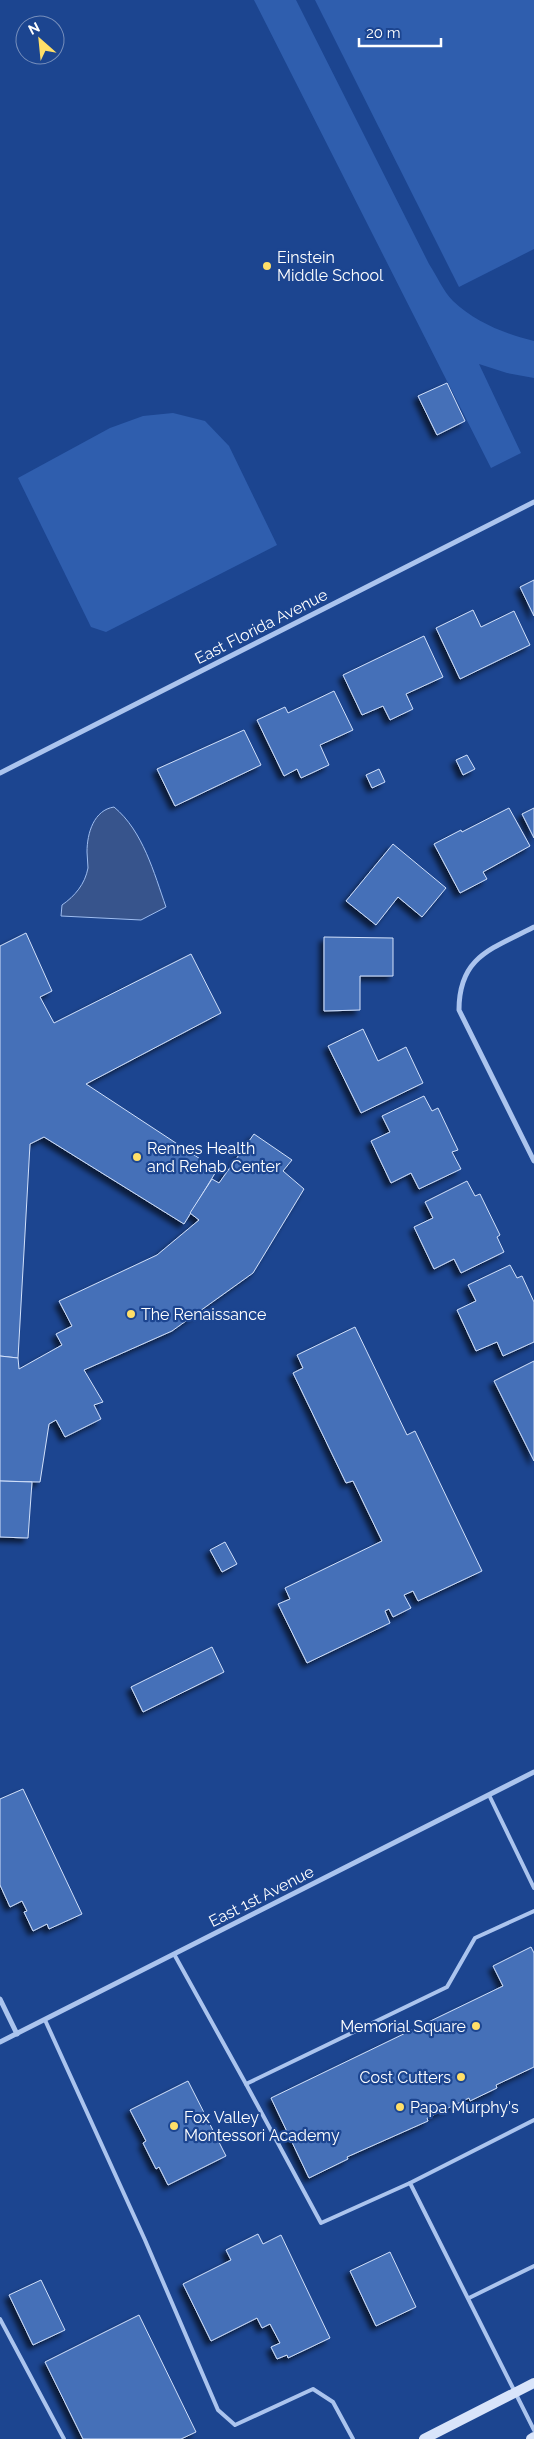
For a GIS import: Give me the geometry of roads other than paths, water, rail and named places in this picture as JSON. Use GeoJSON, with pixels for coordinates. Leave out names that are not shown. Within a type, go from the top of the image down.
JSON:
{"type":"FeatureCollection","features":[{"type":"Feature","properties":{"kind":"main road"},"geometry":{"type":"LineString","coordinates":[[424,2439],[534,2383]]}},
{"type":"Feature","properties":{"kind":"street","name":"East Florida Avenue"},"geometry":{"type":"LineString","coordinates":[[0,773],[534,502]]}},
{"type":"Feature","properties":{"kind":"street"},"geometry":{"type":"LineString","coordinates":[[534,927],[484,953],[469,967],[459,991],[459,1010],[534,1161]]}},
{"type":"Feature","properties":{"kind":"street","name":"East 1st Avenue"},"geometry":{"type":"LineString","coordinates":[[0,2042],[534,1772]]}},
{"type":"Feature","properties":{"kind":"street"},"geometry":{"type":"LineString","coordinates":[[0,2000],[17,2034]]}},
{"type":"Feature","properties":{"kind":"lane"},"geometry":{"type":"LineString","coordinates":[[489,1795],[534,1888]]}},
{"type":"Feature","properties":{"kind":"lane"},"geometry":{"type":"LineString","coordinates":[[246,2084],[447,1987],[475,1938],[534,1911]]}},
{"type":"Feature","properties":{"kind":"lane"},"geometry":{"type":"LineString","coordinates":[[174,1954],[321,2223],[410,2183],[534,2120]]}},
{"type":"Feature","properties":{"kind":"lane"},"geometry":{"type":"LineString","coordinates":[[45,2020],[218,2410],[235,2425],[313,2389],[333,2402],[353,2439]]}},
{"type":"Feature","properties":{"kind":"lane"},"geometry":{"type":"LineString","coordinates":[[410,2183],[534,2430]]}},
{"type":"Feature","properties":{"kind":"lane"},"geometry":{"type":"LineString","coordinates":[[469,2298],[534,2266]]}},
{"type":"Feature","properties":{"kind":"lane"},"geometry":{"type":"LineString","coordinates":[[0,2319],[64,2439]]}},
{"type":"Feature","properties":{"kind":"place","name":"Einstein Middle School"},"geometry":{"type":"Point","coordinates":[267,266]}},
{"type":"Feature","properties":{"kind":"place","name":"Rennes Health and Rehab Center"},"geometry":{"type":"Point","coordinates":[137,1157]}},
{"type":"Feature","properties":{"kind":"place","name":"The Renaissance"},"geometry":{"type":"Point","coordinates":[131,1314]}},
{"type":"Feature","properties":{"kind":"place","name":"Memorial Square"},"geometry":{"type":"Point","coordinates":[476,2026]}},
{"type":"Feature","properties":{"kind":"place","name":"Cost Cutters"},"geometry":{"type":"Point","coordinates":[461,2077]}},
{"type":"Feature","properties":{"kind":"place","name":"Papa Murphy's"},"geometry":{"type":"Point","coordinates":[400,2107]}},
{"type":"Feature","properties":{"kind":"place","name":"Fox Valley Montessori Academy"},"geometry":{"type":"Point","coordinates":[174,2126]}}]}
